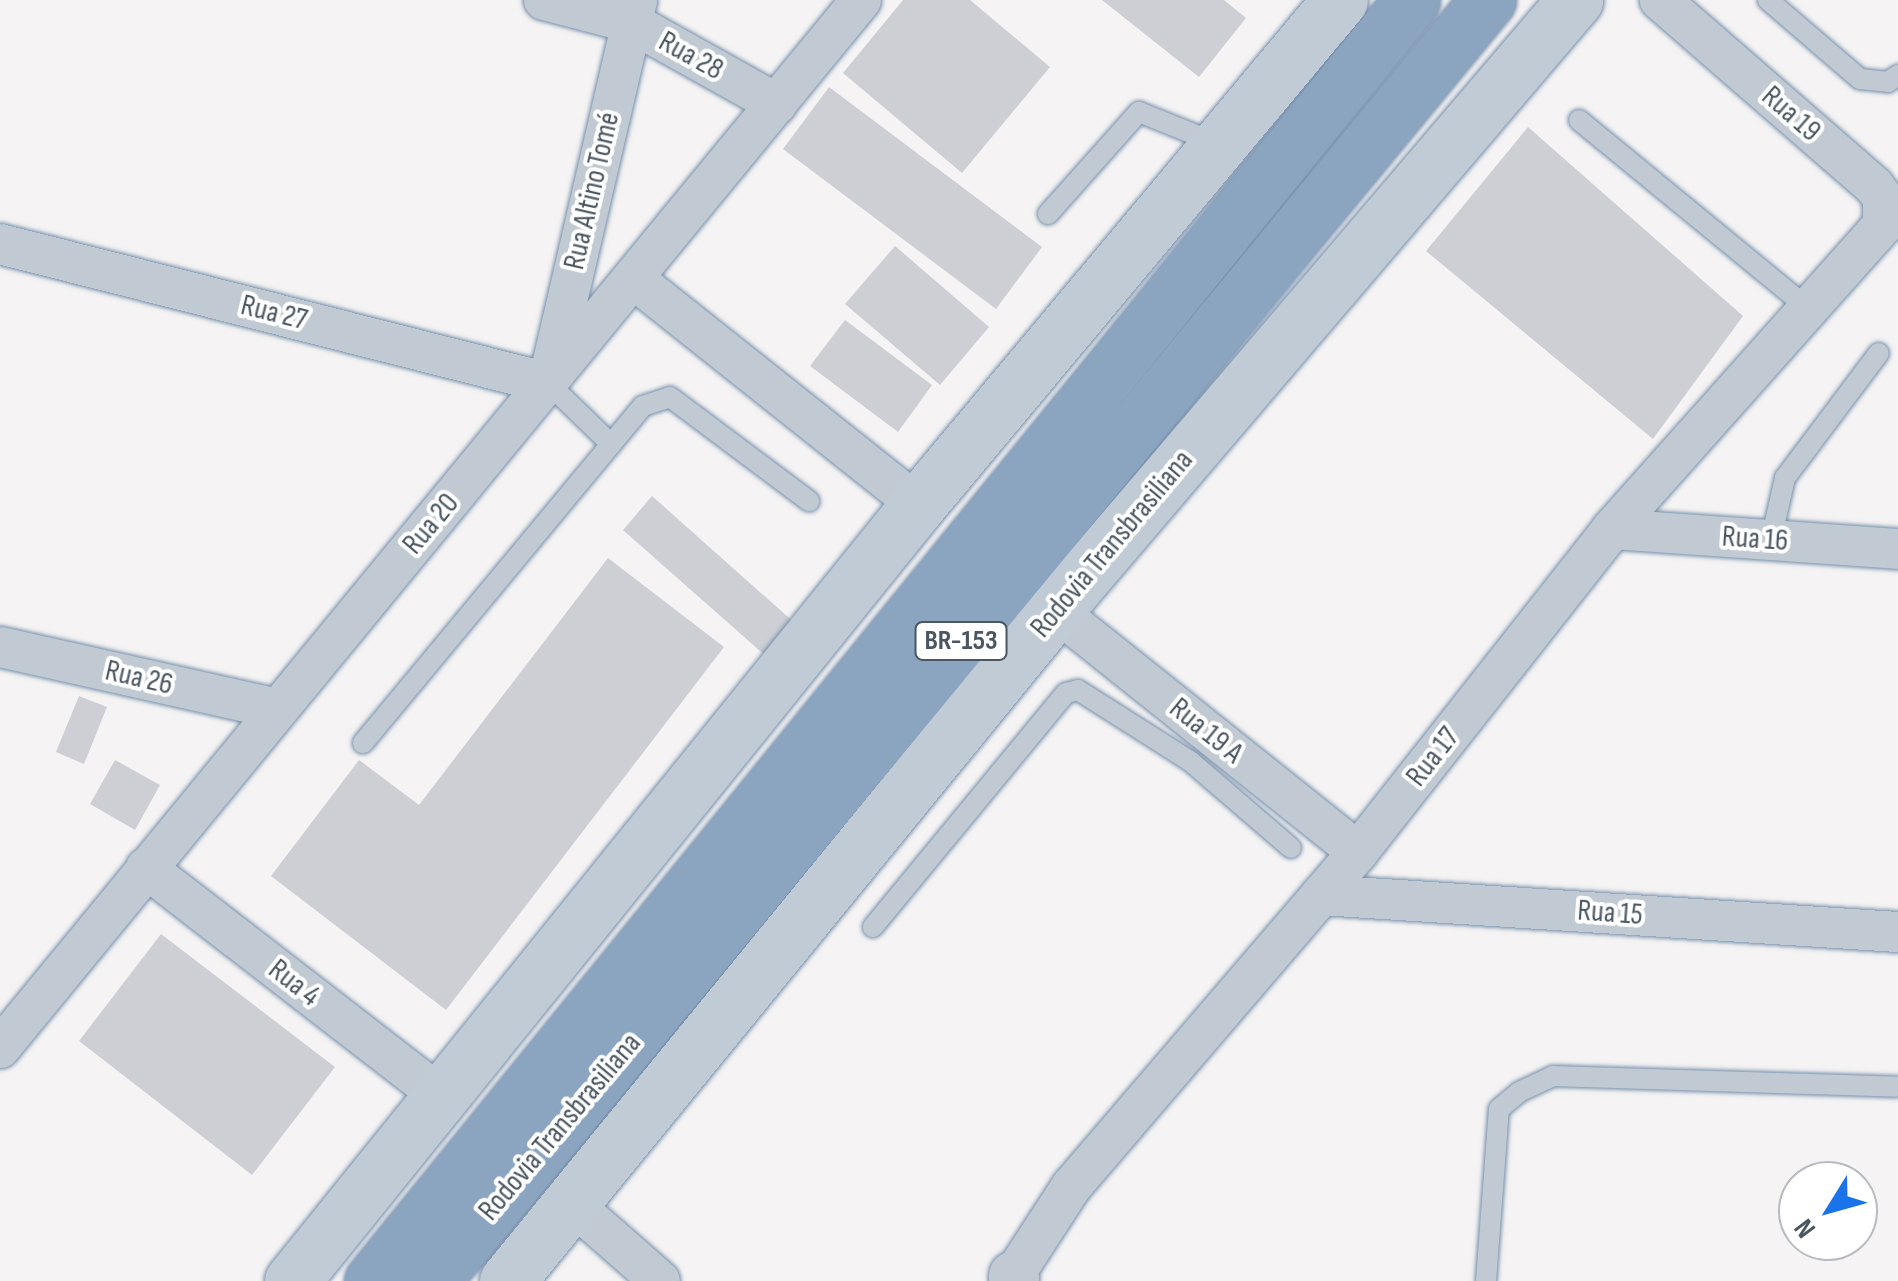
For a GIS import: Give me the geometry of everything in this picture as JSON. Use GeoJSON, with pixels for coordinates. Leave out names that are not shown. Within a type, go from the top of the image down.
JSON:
{"type":"FeatureCollection","features":[{"type":"Feature","properties":{"kind":"highway","name":"Rodovia Transbrasiliana"},"geometry":{"type":"LineString","coordinates":[[372,1281],[1412,0]]}},
{"type":"Feature","properties":{"kind":"highway","name":"Rodovia Transbrasiliana"},"geometry":{"type":"LineString","coordinates":[[432,1281],[1488,0]]}},
{"type":"Feature","properties":{"kind":"main road"},"geometry":{"type":"LineString","coordinates":[[292,1281],[918,505],[1340,0]]}},
{"type":"Feature","properties":{"kind":"main road","name":"Rodovia Transbrasiliana"},"geometry":{"type":"LineString","coordinates":[[507,1281],[1055,610],[1575,0]]}},
{"type":"Feature","properties":{"kind":"street","name":"Rua 28"},"geometry":{"type":"LineString","coordinates":[[544,0],[634,11],[777,104]]}},
{"type":"Feature","properties":{"kind":"street","name":"Rua 20"},"geometry":{"type":"LineString","coordinates":[[0,1048],[862,0]]}},
{"type":"Feature","properties":{"kind":"street","name":"Rua 19"},"geometry":{"type":"LineString","coordinates":[[1660,0],[1874,186],[1884,212],[1869,244]]}},
{"type":"Feature","properties":{"kind":"street","name":"Rua Altino Tomé"},"geometry":{"type":"LineString","coordinates":[[548,382],[634,11]]}},
{"type":"Feature","properties":{"kind":"street","name":"Rua 27"},"geometry":{"type":"LineString","coordinates":[[0,244],[548,382]]}},
{"type":"Feature","properties":{"kind":"street","name":"Rua 17"},"geometry":{"type":"LineString","coordinates":[[1021,1280],[1072,1187],[1358,852],[1612,529],[1869,244]]}},
{"type":"Feature","properties":{"kind":"street"},"geometry":{"type":"LineString","coordinates":[[634,279],[918,505]]}},
{"type":"Feature","properties":{"kind":"street","name":"Rua 16"},"geometry":{"type":"LineString","coordinates":[[1612,529],[1898,549]]}},
{"type":"Feature","properties":{"kind":"street","name":"Rua 19 A"},"geometry":{"type":"LineString","coordinates":[[1055,610],[1201,748],[1358,852]]}},
{"type":"Feature","properties":{"kind":"street","name":"Rua 26"},"geometry":{"type":"LineString","coordinates":[[0,646],[277,708]]}},
{"type":"Feature","properties":{"kind":"street","name":"Rua 4"},"geometry":{"type":"LineString","coordinates":[[146,868],[442,1097]]}},
{"type":"Feature","properties":{"kind":"street","name":"Rua 15"},"geometry":{"type":"LineString","coordinates":[[1321,894],[1898,932]]}},
{"type":"Feature","properties":{"kind":"street"},"geometry":{"type":"LineString","coordinates":[[571,1203],[660,1281]]}},
{"type":"Feature","properties":{"kind":"lane"},"geometry":{"type":"LineString","coordinates":[[1768,0],[1860,79],[1888,82],[1898,75]]}},
{"type":"Feature","properties":{"kind":"lane"},"geometry":{"type":"LineString","coordinates":[[1048,214],[1139,112],[1218,144]]}},
{"type":"Feature","properties":{"kind":"lane"},"geometry":{"type":"LineString","coordinates":[[1579,120],[1810,310]]}},
{"type":"Feature","properties":{"kind":"lane"},"geometry":{"type":"LineString","coordinates":[[1771,540],[1785,478],[1879,354]]}},
{"type":"Feature","properties":{"kind":"lane"},"geometry":{"type":"LineString","coordinates":[[548,382],[611,444]]}},
{"type":"Feature","properties":{"kind":"lane"},"geometry":{"type":"LineString","coordinates":[[363,743],[643,406],[670,397],[809,501]]}},
{"type":"Feature","properties":{"kind":"lane"},"geometry":{"type":"LineString","coordinates":[[873,927],[1066,694],[1088,692],[1201,748],[1292,848]]}},
{"type":"Feature","properties":{"kind":"lane"},"geometry":{"type":"LineString","coordinates":[[1486,1281],[1499,1109],[1519,1092],[1554,1076],[1897,1087]]}},
{"type":"Feature","properties":{"kind":"building"},"geometry":{"type":"Polygon","coordinates":[[[903,0],[970,0],[1050,67],[962,173],[843,73],[903,0]]]}},
{"type":"Feature","properties":{"kind":"building"},"geometry":{"type":"Polygon","coordinates":[[[1102,0],[1224,0],[1246,18],[1199,77],[1102,0]]]}},
{"type":"Feature","properties":{"kind":"building"},"geometry":{"type":"Polygon","coordinates":[[[829,87],[1042,247],[996,309],[783,149],[829,87]]]}},
{"type":"Feature","properties":{"kind":"building"},"geometry":{"type":"Polygon","coordinates":[[[1528,127],[1743,316],[1653,439],[1426,251],[1528,127]]]}},
{"type":"Feature","properties":{"kind":"building"},"geometry":{"type":"Polygon","coordinates":[[[895,246],[989,327],[940,385],[845,304],[895,246]]]}},
{"type":"Feature","properties":{"kind":"building"},"geometry":{"type":"Polygon","coordinates":[[[845,320],[932,385],[898,432],[810,366],[845,320]]]}},
{"type":"Feature","properties":{"kind":"building"},"geometry":{"type":"Polygon","coordinates":[[[652,496],[797,625],[768,658],[623,530],[652,496]]]}},
{"type":"Feature","properties":{"kind":"building"},"geometry":{"type":"Polygon","coordinates":[[[608,558],[724,647],[446,1010],[271,876],[359,760],[419,805],[608,558]]]}},
{"type":"Feature","properties":{"kind":"building"},"geometry":{"type":"Polygon","coordinates":[[[79,696],[107,707],[84,764],[56,752],[79,696]]]}},
{"type":"Feature","properties":{"kind":"building"},"geometry":{"type":"Polygon","coordinates":[[[115,760],[160,785],[135,830],[90,804],[115,760]]]}},
{"type":"Feature","properties":{"kind":"building"},"geometry":{"type":"Polygon","coordinates":[[[161,934],[335,1067],[252,1175],[79,1041],[161,934]]]}}]}
